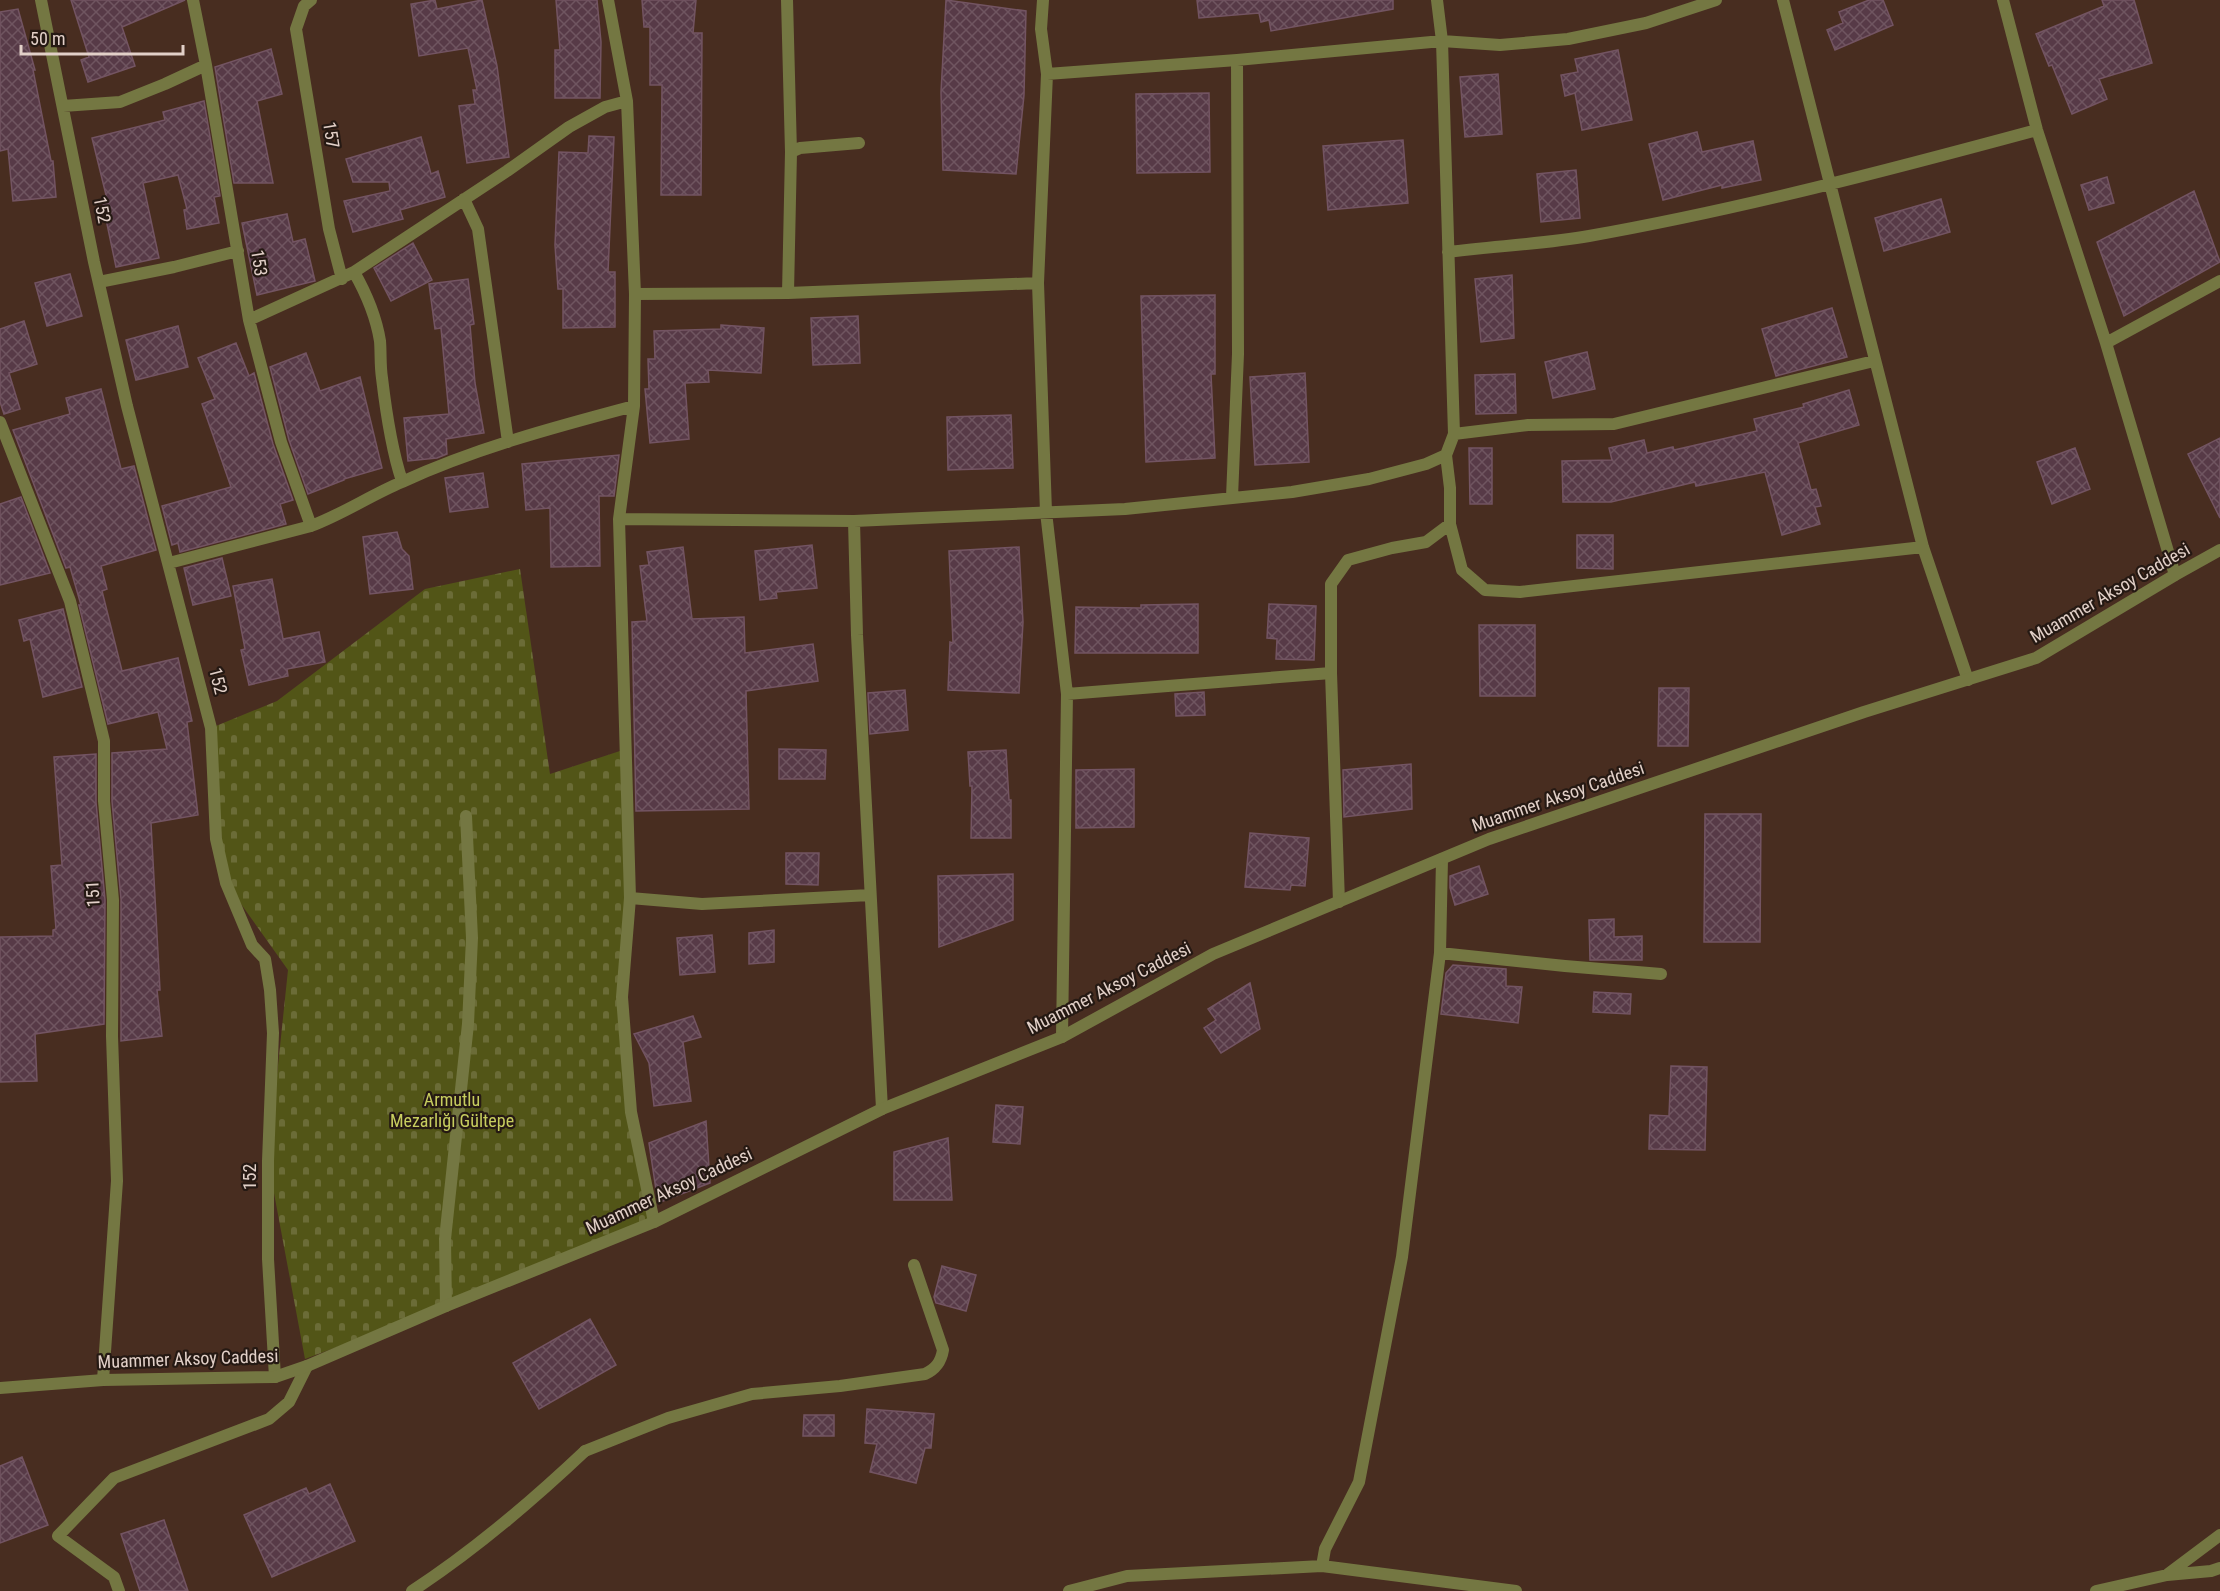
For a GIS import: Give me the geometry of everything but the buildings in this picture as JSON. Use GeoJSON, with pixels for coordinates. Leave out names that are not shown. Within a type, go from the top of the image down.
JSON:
{"type":"FeatureCollection","features":[{"type":"Feature","properties":{"kind":"street","name":"152"},"geometry":{"type":"LineString","coordinates":[[40,0],[99,282],[128,406],[211,728],[216,839],[226,883],[252,945],[265,959],[273,1033],[268,1161],[268,1249],[275,1377]]}},
{"type":"Feature","properties":{"kind":"street","name":"153"},"geometry":{"type":"LineString","coordinates":[[193,0],[249,320],[280,442],[311,526]]}},
{"type":"Feature","properties":{"kind":"street","name":"157"},"geometry":{"type":"LineString","coordinates":[[310,0],[304,6],[296,29],[329,229],[342,279]]}},
{"type":"Feature","properties":{"kind":"street"},"geometry":{"type":"LineString","coordinates":[[608,0],[627,101],[635,294],[634,406],[619,519],[630,898],[622,997],[631,1112],[654,1222]]}},
{"type":"Feature","properties":{"kind":"street"},"geometry":{"type":"LineString","coordinates":[[786,0],[791,152],[788,292]]}},
{"type":"Feature","properties":{"kind":"street"},"geometry":{"type":"LineString","coordinates":[[1042,0],[1041,28],[1047,74],[1038,283],[1046,512],[1067,694],[1062,1037]]}},
{"type":"Feature","properties":{"kind":"street"},"geometry":{"type":"LineString","coordinates":[[1437,0],[1442,41],[1454,434],[1446,455],[1450,488],[1450,524],[1462,570],[1485,590],[1520,592],[1923,547]]}},
{"type":"Feature","properties":{"kind":"street"},"geometry":{"type":"LineString","coordinates":[[1047,74],[1238,60],[1442,41],[1500,45],[1568,39],[1646,23],[1716,0]]}},
{"type":"Feature","properties":{"kind":"street"},"geometry":{"type":"LineString","coordinates":[[1783,0],[1923,547],[1968,680]]}},
{"type":"Feature","properties":{"kind":"street"},"geometry":{"type":"LineString","coordinates":[[2003,0],[2037,130],[2106,344],[2175,574]]}},
{"type":"Feature","properties":{"kind":"street"},"geometry":{"type":"LineString","coordinates":[[1232,497],[1238,354],[1238,60]]}},
{"type":"Feature","properties":{"kind":"street"},"geometry":{"type":"LineString","coordinates":[[63,106],[120,102],[206,65]]}},
{"type":"Feature","properties":{"kind":"street"},"geometry":{"type":"LineString","coordinates":[[249,320],[342,279],[569,127],[605,107],[627,101]]}},
{"type":"Feature","properties":{"kind":"street"},"geometry":{"type":"LineString","coordinates":[[1448,252],[1586,237],[1750,204],[1832,185],[2037,130]]}},
{"type":"Feature","properties":{"kind":"street"},"geometry":{"type":"LineString","coordinates":[[791,152],[800,148],[860,143]]}},
{"type":"Feature","properties":{"kind":"street"},"geometry":{"type":"LineString","coordinates":[[464,199],[478,229],[508,442]]}},
{"type":"Feature","properties":{"kind":"street"},"geometry":{"type":"LineString","coordinates":[[99,282],[238,251]]}},
{"type":"Feature","properties":{"kind":"street"},"geometry":{"type":"LineString","coordinates":[[354,272],[364,289],[374,315],[380,342],[381,375],[388,419],[395,460],[402,481]]}},
{"type":"Feature","properties":{"kind":"street"},"geometry":{"type":"LineString","coordinates":[[2106,344],[2220,281]]}},
{"type":"Feature","properties":{"kind":"street"},"geometry":{"type":"LineString","coordinates":[[635,294],[788,292],[1038,283]]}},
{"type":"Feature","properties":{"kind":"street"},"geometry":{"type":"LineString","coordinates":[[1454,434],[1528,426],[1614,424],[1874,361]]}},
{"type":"Feature","properties":{"kind":"street"},"geometry":{"type":"LineString","coordinates":[[169,563],[311,526],[402,481],[508,442],[634,406]]}},
{"type":"Feature","properties":{"kind":"street","name":"151"},"geometry":{"type":"LineString","coordinates":[[0,422],[70,601],[104,741],[104,801],[113,900],[112,1036],[117,1181],[103,1380]]}},
{"type":"Feature","properties":{"kind":"street"},"geometry":{"type":"LineString","coordinates":[[619,519],[854,521],[1125,509],[1292,492],[1369,479],[1426,464],[1446,455]]}},
{"type":"Feature","properties":{"kind":"street"},"geometry":{"type":"LineString","coordinates":[[854,521],[857,635],[882,1109]]}},
{"type":"Feature","properties":{"kind":"street"},"geometry":{"type":"LineString","coordinates":[[1339,902],[1331,585],[1348,560],[1426,542],[1450,524]]}},
{"type":"Feature","properties":{"kind":"street","name":"Muammer Aksoy Caddesi"},"geometry":{"type":"LineString","coordinates":[[0,1388],[103,1380],[275,1377],[307,1366],[446,1306],[654,1222],[882,1109],[1062,1037],[1213,954],[1442,859],[1500,836],[1864,712],[2036,658],[2175,574],[2220,550]]}},
{"type":"Feature","properties":{"kind":"street"},"geometry":{"type":"LineString","coordinates":[[1067,694],[1332,674]]}},
{"type":"Feature","properties":{"kind":"street"},"geometry":{"type":"LineString","coordinates":[[446,1306],[445,1239],[468,1024],[472,938],[466,816]]}},
{"type":"Feature","properties":{"kind":"street"},"geometry":{"type":"LineString","coordinates":[[1322,1566],[1325,1549],[1359,1482],[1402,1257],[1440,953],[1442,859]]}},
{"type":"Feature","properties":{"kind":"street"},"geometry":{"type":"LineString","coordinates":[[630,898],[702,904],[870,895]]}},
{"type":"Feature","properties":{"kind":"street"},"geometry":{"type":"LineString","coordinates":[[1440,953],[1660,974]]}},
{"type":"Feature","properties":{"kind":"street"},"geometry":{"type":"LineString","coordinates":[[412,1591],[450,1566],[535,1498],[585,1451],[668,1418],[752,1394],[840,1386],[926,1374],[933,1370],[942,1358],[943,1350],[914,1265]]}},
{"type":"Feature","properties":{"kind":"street"},"geometry":{"type":"LineString","coordinates":[[119,1591],[114,1577],[58,1536],[114,1478],[269,1419],[289,1402],[307,1366]]}},
{"type":"Feature","properties":{"kind":"street"},"geometry":{"type":"LineString","coordinates":[[2167,1575],[2220,1535]]}},
{"type":"Feature","properties":{"kind":"street"},"geometry":{"type":"LineString","coordinates":[[1069,1591],[1126,1576],[1322,1566],[1516,1591]]}},
{"type":"Feature","properties":{"kind":"street"},"geometry":{"type":"LineString","coordinates":[[2096,1591],[2167,1575],[2220,1568]]}},
{"type":"Feature","properties":{"kind":"green space","name":"Armutlu Mezarlığı Gültepe"},"geometry":{"type":"Polygon","coordinates":[[[520,569],[550,774],[626,749],[629,859],[622,997],[631,1112],[654,1222],[446,1306],[305,1359],[268,1161],[288,970],[226,883],[211,728],[277,701],[425,589],[520,569]]]}}]}
